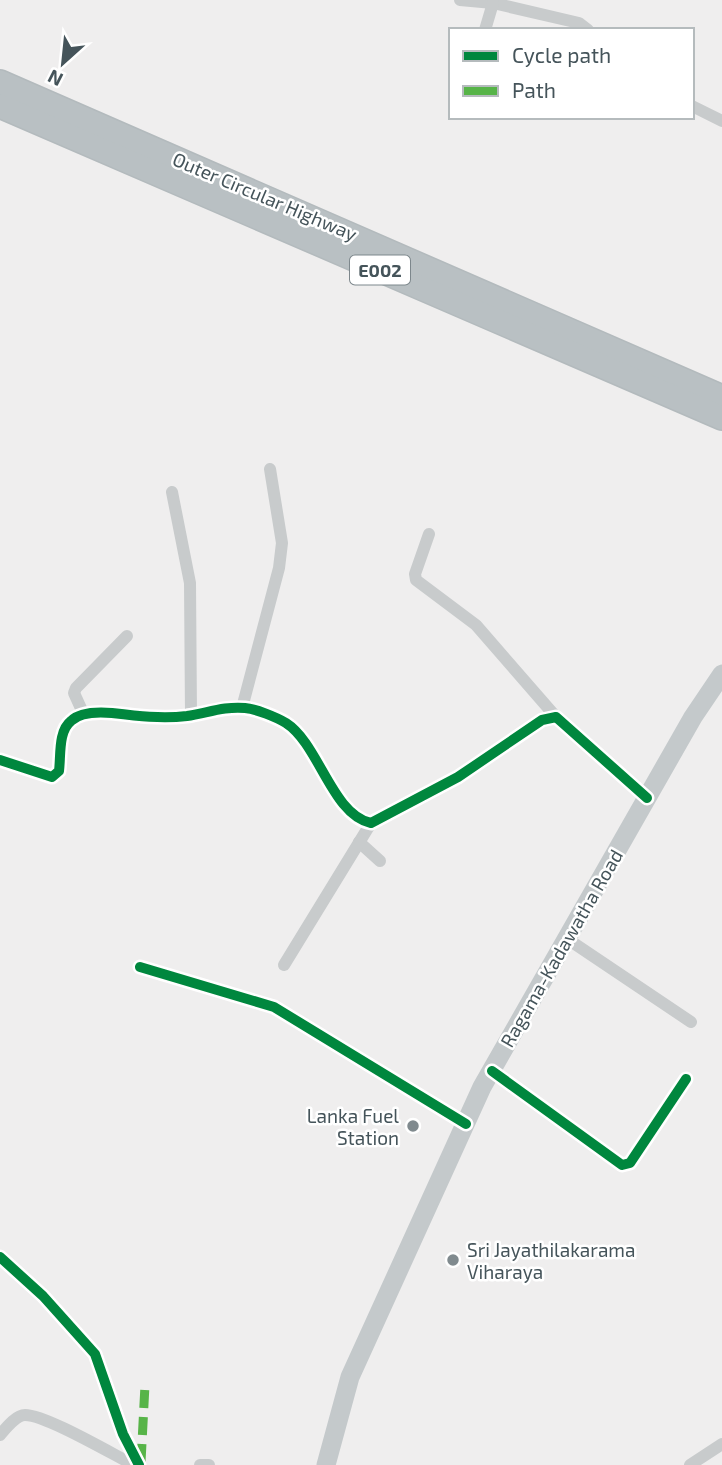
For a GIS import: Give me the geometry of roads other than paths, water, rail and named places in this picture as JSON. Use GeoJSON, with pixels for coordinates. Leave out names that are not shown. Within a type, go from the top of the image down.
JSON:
{"type":"FeatureCollection","features":[{"type":"Feature","properties":{"kind":"highway","name":"Outer Circular Highway"},"geometry":{"type":"LineString","coordinates":[[0,82],[41,111],[722,418]]}},
{"type":"Feature","properties":{"kind":"highway","name":"Outer Circular Highway"},"geometry":{"type":"LineString","coordinates":[[0,106],[41,111],[722,397]]}},
{"type":"Feature","properties":{"kind":"main road","name":"Ragama-Kadawatha Road"},"geometry":{"type":"LineString","coordinates":[[326,1465],[350,1377],[492,1071],[693,716],[722,674]]}},
{"type":"Feature","properties":{"kind":"street"},"geometry":{"type":"LineString","coordinates":[[460,0],[493,3],[579,23],[585,28]]}},
{"type":"Feature","properties":{"kind":"street"},"geometry":{"type":"LineString","coordinates":[[486,28],[493,3]]}},
{"type":"Feature","properties":{"kind":"street"},"geometry":{"type":"LineString","coordinates":[[694,107],[722,121]]}},
{"type":"Feature","properties":{"kind":"street"},"geometry":{"type":"LineString","coordinates":[[242,708],[279,568],[282,543],[270,469]]}},
{"type":"Feature","properties":{"kind":"street"},"geometry":{"type":"LineString","coordinates":[[172,492],[190,583],[191,715]]}},
{"type":"Feature","properties":{"kind":"street"},"geometry":{"type":"LineString","coordinates":[[429,534],[415,575],[416,580],[476,625],[556,717],[646,798]]}},
{"type":"Feature","properties":{"kind":"street"},"geometry":{"type":"LineString","coordinates":[[84,715],[74,693],[76,688],[127,636]]}},
{"type":"Feature","properties":{"kind":"street"},"geometry":{"type":"LineString","coordinates":[[0,760],[51,777],[59,771],[64,729],[72,719],[103,712],[146,717],[191,715],[242,708],[286,723],[309,750],[346,808],[360,821],[370,823]]}},
{"type":"Feature","properties":{"kind":"street"},"geometry":{"type":"LineString","coordinates":[[285,965],[370,823],[458,777],[542,720],[556,717]]}},
{"type":"Feature","properties":{"kind":"street"},"geometry":{"type":"LineString","coordinates":[[359,842],[380,861]]}},
{"type":"Feature","properties":{"kind":"street"},"geometry":{"type":"LineString","coordinates":[[566,938],[691,1022]]}},
{"type":"Feature","properties":{"kind":"street"},"geometry":{"type":"LineString","coordinates":[[140,967],[274,1007],[466,1124]]}},
{"type":"Feature","properties":{"kind":"street"},"geometry":{"type":"LineString","coordinates":[[492,1071],[622,1165],[630,1163],[686,1079]]}},
{"type":"Feature","properties":{"kind":"street"},"geometry":{"type":"LineString","coordinates":[[0,1257],[43,1296],[95,1354],[123,1434],[137,1465]]}},
{"type":"Feature","properties":{"kind":"street"},"geometry":{"type":"LineString","coordinates":[[0,1435],[25,1415],[43,1420],[137,1465]]}},
{"type":"Feature","properties":{"kind":"street"},"geometry":{"type":"LineString","coordinates":[[698,1463],[722,1444]]}},
{"type":"Feature","properties":{"kind":"street"},"geometry":{"type":"LineString","coordinates":[[201,1465],[209,1465]]}},
{"type":"Feature","properties":{"kind":"place","name":"Lanka Fuel Station"},"geometry":{"type":"Point","coordinates":[413,1126]}},
{"type":"Feature","properties":{"kind":"place","name":"Sri Jayathilakarama Viharaya"},"geometry":{"type":"Point","coordinates":[453,1260]}}]}
